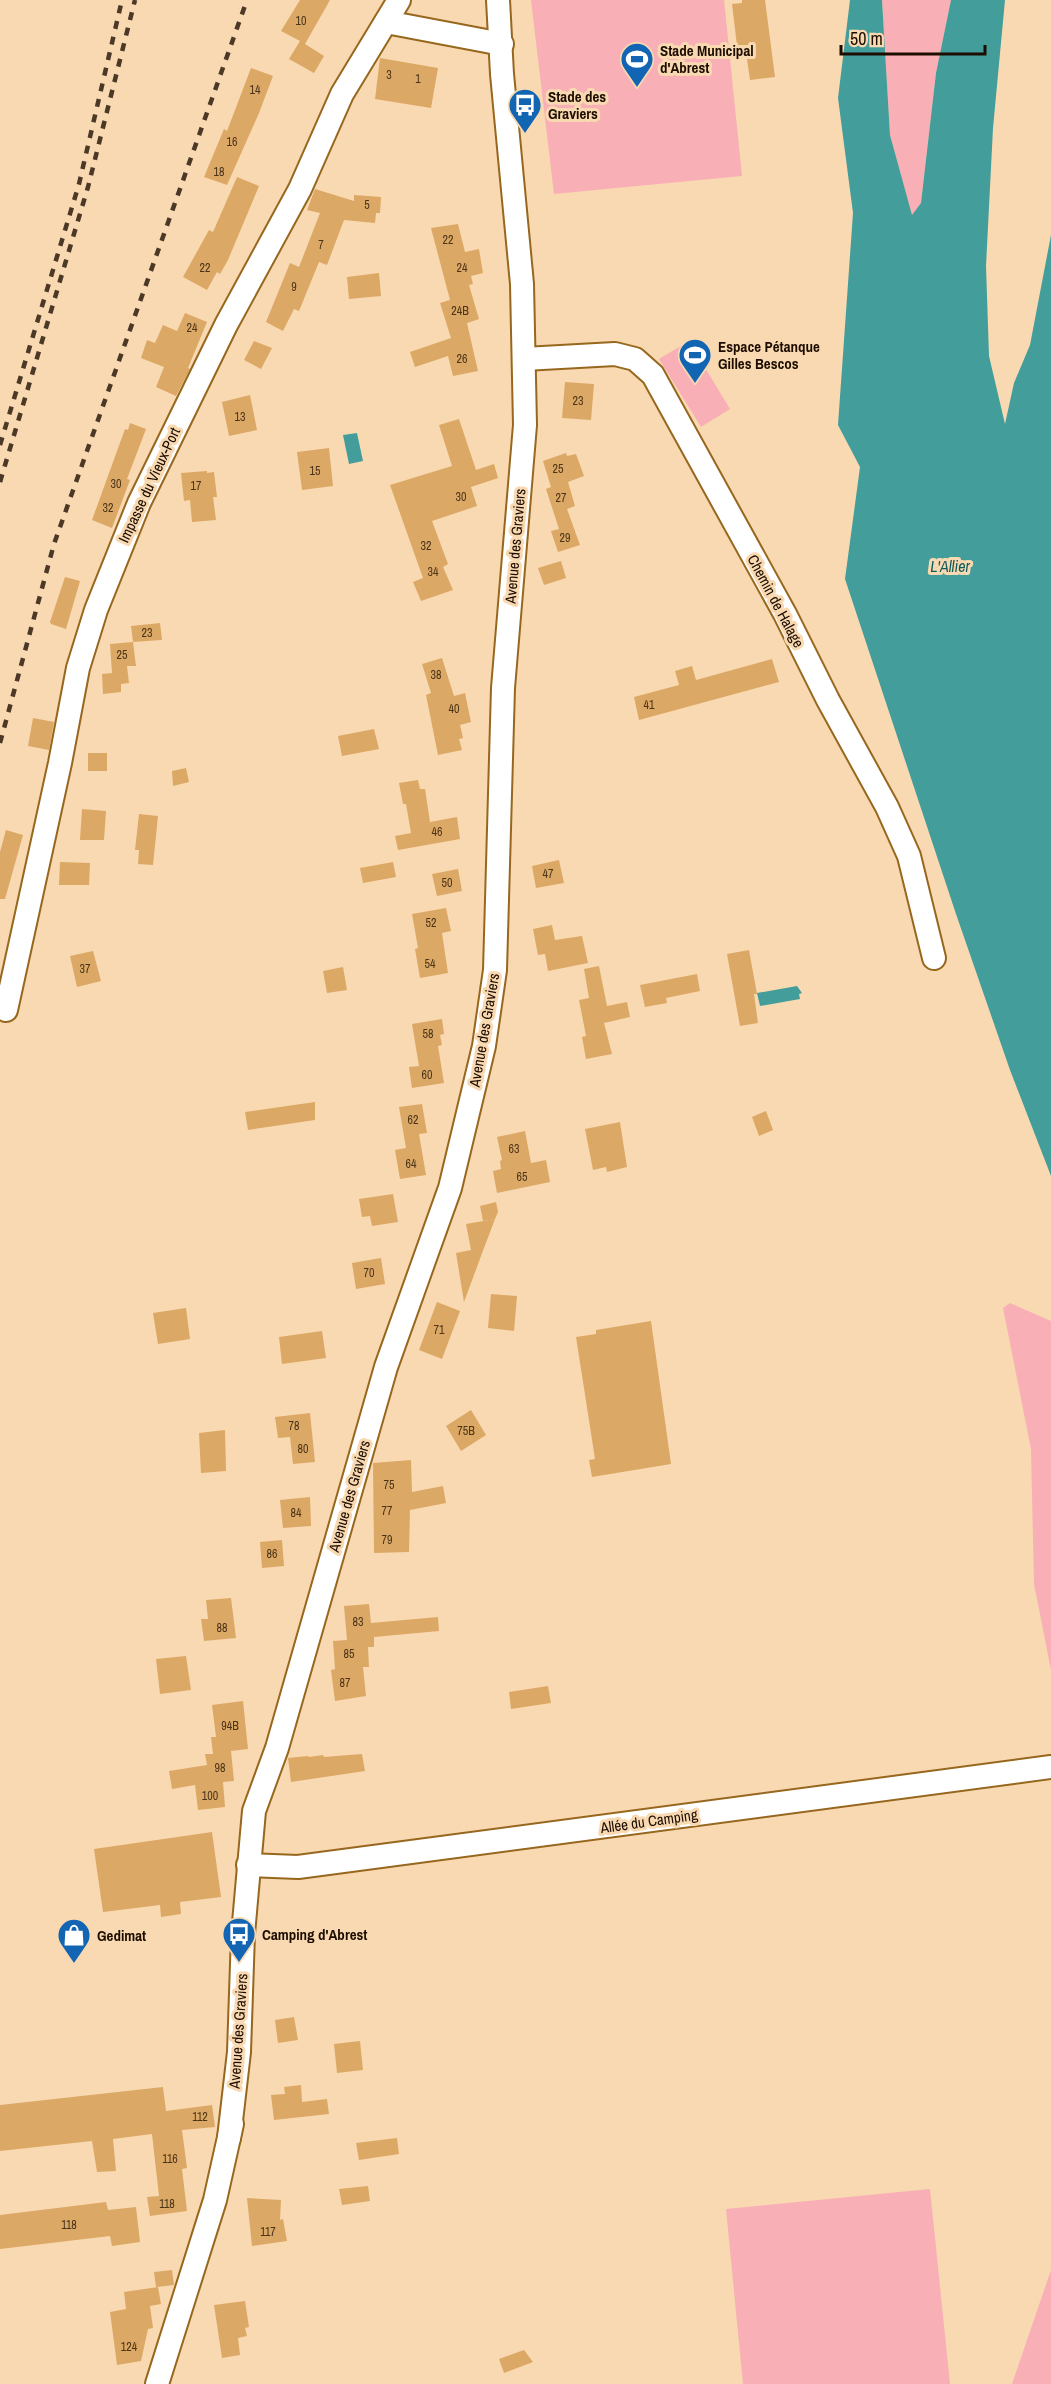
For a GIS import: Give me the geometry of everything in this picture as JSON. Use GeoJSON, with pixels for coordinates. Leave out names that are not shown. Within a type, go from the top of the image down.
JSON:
{"type":"FeatureCollection","features":[{"type":"Feature","properties":{"kind":"street","name":"Impasse du Vieux-Port"},"geometry":{"type":"LineString","coordinates":[[6,1010],[60,763],[78,668],[96,610],[139,503],[221,335],[300,189],[342,94],[399,0]]}},
{"type":"Feature","properties":{"kind":"street","name":"Avenue des Graviers"},"geometry":{"type":"LineString","coordinates":[[157,2384],[215,2200],[229,2138],[239,2052],[243,1934],[254,1865],[254,1811],[277,1748],[386,1368],[450,1188],[484,1046],[495,970],[503,688],[525,425],[522,284],[503,86],[498,0]]}},
{"type":"Feature","properties":{"kind":"street"},"geometry":{"type":"LineString","coordinates":[[386,22],[502,44]]}},
{"type":"Feature","properties":{"kind":"street","name":"Chemin de Halage"},"geometry":{"type":"LineString","coordinates":[[525,359],[615,354],[635,359],[653,375],[785,614],[828,700],[887,807],[909,856],[934,958]]}},
{"type":"Feature","properties":{"kind":"street","name":"Allée du Camping"},"geometry":{"type":"LineString","coordinates":[[254,1865],[298,1867],[1051,1767]]}},
{"type":"Feature","properties":{"kind":"shaded area","name":"Stade Municipal d'Abrest"},"geometry":{"type":"Polygon","coordinates":[[[531,0],[724,0],[742,176],[554,194],[531,0]]]}},
{"type":"Feature","properties":{"kind":"shaded area"},"geometry":{"type":"Polygon","coordinates":[[[882,0],[951,0],[936,73],[921,203],[912,216],[890,135],[882,0]]]}},
{"type":"Feature","properties":{"kind":"shaded area","name":"Espace Pétanque Gilles Bescos"},"geometry":{"type":"Polygon","coordinates":[[[689,341],[730,409],[701,427],[659,359],[689,341]]]}},
{"type":"Feature","properties":{"kind":"shaded area"},"geometry":{"type":"Polygon","coordinates":[[[1010,1303],[1051,1321],[1051,1670],[1034,1584],[1031,1449],[1003,1308],[1010,1303]]]}},
{"type":"Feature","properties":{"kind":"shaded area"},"geometry":{"type":"Polygon","coordinates":[[[930,2189],[950,2384],[743,2384],[726,2209],[930,2189]]]}},
{"type":"Feature","properties":{"kind":"shaded area"},"geometry":{"type":"Polygon","coordinates":[[[1051,2270],[1051,2384],[1012,2384],[1051,2270]]]}},
{"type":"Feature","properties":{"kind":"water","name":"L'Allier"},"geometry":{"type":"Polygon","coordinates":[[[850,0],[882,0],[890,135],[912,215],[921,203],[936,73],[951,0],[1005,0],[993,128],[986,266],[989,356],[1005,424],[1014,383],[1030,345],[1051,235],[1051,1176],[1010,1070],[956,914],[845,579],[860,467],[838,425],[853,213],[838,98],[850,0]]]}},
{"type":"Feature","properties":{"kind":"water"},"geometry":{"type":"Polygon","coordinates":[[[357,433],[363,461],[349,464],[343,435],[357,433]]]}},
{"type":"Feature","properties":{"kind":"water"},"geometry":{"type":"Polygon","coordinates":[[[797,986],[802,993],[799,994],[800,999],[760,1006],[757,993],[797,986]]]}},
{"type":"Feature","properties":{"kind":"building"},"geometry":{"type":"Polygon","coordinates":[[[300,0],[330,0],[305,44],[324,56],[314,73],[289,59],[300,41],[281,31],[300,0]]]}},
{"type":"Feature","properties":{"kind":"building"},"geometry":{"type":"Polygon","coordinates":[[[742,0],[765,0],[775,77],[750,80],[745,45],[737,46],[732,4],[742,3],[742,0]]]}},
{"type":"Feature","properties":{"kind":"building"},"geometry":{"type":"Polygon","coordinates":[[[380,58],[438,68],[431,108],[375,99],[380,58]]]}},
{"type":"Feature","properties":{"kind":"building"},"geometry":{"type":"Polygon","coordinates":[[[251,68],[273,76],[227,185],[204,177],[224,129],[227,131],[251,68]]]}},
{"type":"Feature","properties":{"kind":"building"},"geometry":{"type":"Polygon","coordinates":[[[237,177],[259,186],[228,260],[220,274],[217,272],[207,290],[183,277],[209,230],[213,232],[237,177]]]}},
{"type":"Feature","properties":{"kind":"building"},"geometry":{"type":"Polygon","coordinates":[[[315,189],[354,201],[354,195],[381,197],[380,213],[376,213],[375,223],[344,220],[327,265],[319,262],[299,311],[294,309],[283,331],[266,322],[290,263],[299,267],[320,213],[307,210],[315,189]]]}},
{"type":"Feature","properties":{"kind":"building"},"geometry":{"type":"Polygon","coordinates":[[[458,224],[465,252],[479,249],[483,273],[471,276],[473,284],[469,285],[479,319],[467,323],[478,371],[453,376],[448,356],[415,367],[410,352],[451,338],[440,303],[450,300],[431,228],[458,224]]]}},
{"type":"Feature","properties":{"kind":"building"},"geometry":{"type":"Polygon","coordinates":[[[379,273],[381,296],[349,299],[347,277],[379,273]]]}},
{"type":"Feature","properties":{"kind":"building"},"geometry":{"type":"Polygon","coordinates":[[[185,313],[207,322],[188,368],[190,369],[176,396],[156,387],[164,367],[141,358],[147,340],[155,343],[163,325],[177,331],[185,313]]]}},
{"type":"Feature","properties":{"kind":"building"},"geometry":{"type":"Polygon","coordinates":[[[254,341],[272,348],[261,369],[244,360],[254,341]]]}},
{"type":"Feature","properties":{"kind":"building"},"geometry":{"type":"Polygon","coordinates":[[[565,382],[594,384],[591,420],[562,418],[565,382]]]}},
{"type":"Feature","properties":{"kind":"building"},"geometry":{"type":"Polygon","coordinates":[[[250,395],[257,430],[229,436],[222,402],[250,395]]]}},
{"type":"Feature","properties":{"kind":"building"},"geometry":{"type":"Polygon","coordinates":[[[459,419],[476,470],[494,464],[498,478],[471,487],[477,506],[432,521],[448,564],[443,567],[453,590],[421,601],[413,582],[423,578],[390,485],[452,466],[439,425],[459,419]]]}},
{"type":"Feature","properties":{"kind":"building"},"geometry":{"type":"Polygon","coordinates":[[[130,423],[146,429],[112,528],[92,520],[125,429],[128,430],[130,423]]]}},
{"type":"Feature","properties":{"kind":"building"},"geometry":{"type":"Polygon","coordinates":[[[329,448],[333,486],[302,490],[297,452],[329,448]]]}},
{"type":"Feature","properties":{"kind":"building"},"geometry":{"type":"Polygon","coordinates":[[[566,453],[567,456],[576,454],[584,476],[568,482],[575,506],[567,509],[580,545],[558,552],[551,531],[559,529],[546,489],[551,487],[543,461],[566,453]]]}},
{"type":"Feature","properties":{"kind":"building"},"geometry":{"type":"Polygon","coordinates":[[[207,471],[207,473],[214,472],[217,497],[213,497],[216,520],[192,522],[190,500],[184,501],[181,473],[207,471]]]}},
{"type":"Feature","properties":{"kind":"building"},"geometry":{"type":"Polygon","coordinates":[[[561,561],[566,578],[544,585],[538,568],[561,561]]]}},
{"type":"Feature","properties":{"kind":"building"},"geometry":{"type":"Polygon","coordinates":[[[65,577],[80,581],[66,629],[50,622],[65,577]]]}},
{"type":"Feature","properties":{"kind":"building"},"geometry":{"type":"Polygon","coordinates":[[[160,623],[162,640],[133,642],[131,626],[160,623]]]}},
{"type":"Feature","properties":{"kind":"building"},"geometry":{"type":"Polygon","coordinates":[[[133,642],[136,666],[127,666],[129,683],[121,684],[121,692],[103,694],[102,674],[112,673],[110,644],[133,642]]]}},
{"type":"Feature","properties":{"kind":"building"},"geometry":{"type":"Polygon","coordinates":[[[442,658],[454,696],[465,693],[471,722],[460,725],[463,738],[459,739],[462,750],[438,755],[426,695],[431,693],[422,664],[442,658]]]}},
{"type":"Feature","properties":{"kind":"building"},"geometry":{"type":"Polygon","coordinates":[[[772,659],[779,682],[639,720],[634,697],[679,685],[675,671],[692,666],[696,680],[772,659]]]}},
{"type":"Feature","properties":{"kind":"building"},"geometry":{"type":"Polygon","coordinates":[[[33,718],[54,722],[49,750],[28,746],[33,718]]]}},
{"type":"Feature","properties":{"kind":"building"},"geometry":{"type":"Polygon","coordinates":[[[374,729],[379,749],[342,756],[338,736],[374,729]]]}},
{"type":"Feature","properties":{"kind":"building"},"geometry":{"type":"Polygon","coordinates":[[[88,753],[107,753],[107,771],[88,771],[88,753]]]}},
{"type":"Feature","properties":{"kind":"building"},"geometry":{"type":"Polygon","coordinates":[[[186,768],[189,782],[173,786],[172,771],[186,768]]]}},
{"type":"Feature","properties":{"kind":"building"},"geometry":{"type":"Polygon","coordinates":[[[418,780],[420,789],[425,789],[430,822],[457,817],[460,839],[398,850],[395,836],[411,833],[406,804],[403,804],[399,783],[418,780]]]}},
{"type":"Feature","properties":{"kind":"building"},"geometry":{"type":"Polygon","coordinates":[[[82,809],[106,811],[104,840],[80,840],[82,809]]]}},
{"type":"Feature","properties":{"kind":"building"},"geometry":{"type":"Polygon","coordinates":[[[139,814],[158,816],[153,865],[138,864],[139,850],[135,850],[139,814]]]}},
{"type":"Feature","properties":{"kind":"building"},"geometry":{"type":"Polygon","coordinates":[[[6,830],[23,835],[5,899],[0,899],[0,852],[6,830]]]}},
{"type":"Feature","properties":{"kind":"building"},"geometry":{"type":"Polygon","coordinates":[[[559,860],[564,883],[536,888],[532,866],[559,860]]]}},
{"type":"Feature","properties":{"kind":"building"},"geometry":{"type":"Polygon","coordinates":[[[60,862],[90,863],[89,885],[59,885],[60,862]]]}},
{"type":"Feature","properties":{"kind":"building"},"geometry":{"type":"Polygon","coordinates":[[[393,862],[396,877],[363,883],[360,868],[393,862]]]}},
{"type":"Feature","properties":{"kind":"building"},"geometry":{"type":"Polygon","coordinates":[[[458,869],[462,891],[437,896],[432,874],[458,869]]]}},
{"type":"Feature","properties":{"kind":"building"},"geometry":{"type":"Polygon","coordinates":[[[446,908],[451,931],[442,933],[448,973],[420,978],[412,914],[446,908]]]}},
{"type":"Feature","properties":{"kind":"building"},"geometry":{"type":"Polygon","coordinates":[[[552,925],[555,940],[582,936],[588,963],[548,971],[545,954],[538,955],[533,929],[552,925]]]}},
{"type":"Feature","properties":{"kind":"building"},"geometry":{"type":"Polygon","coordinates":[[[749,950],[757,994],[754,994],[758,1023],[740,1026],[727,954],[749,950]]]}},
{"type":"Feature","properties":{"kind":"building"},"geometry":{"type":"Polygon","coordinates":[[[93,951],[101,981],[77,987],[70,956],[93,951]]]}},
{"type":"Feature","properties":{"kind":"building"},"geometry":{"type":"Polygon","coordinates":[[[599,966],[607,1006],[627,1002],[630,1017],[604,1023],[612,1054],[586,1059],[582,1037],[586,1036],[579,1000],[589,998],[584,969],[599,966]]]}},
{"type":"Feature","properties":{"kind":"building"},"geometry":{"type":"Polygon","coordinates":[[[343,967],[347,990],[327,993],[323,971],[343,967]]]}},
{"type":"Feature","properties":{"kind":"building"},"geometry":{"type":"Polygon","coordinates":[[[697,974],[700,991],[666,998],[667,1003],[645,1007],[640,985],[697,974]]]}},
{"type":"Feature","properties":{"kind":"building"},"geometry":{"type":"Polygon","coordinates":[[[442,1019],[444,1034],[440,1035],[442,1045],[438,1046],[444,1083],[412,1088],[409,1067],[419,1066],[412,1024],[442,1019]]]}},
{"type":"Feature","properties":{"kind":"building"},"geometry":{"type":"Polygon","coordinates":[[[315,1102],[315,1120],[248,1130],[245,1112],[315,1102]]]}},
{"type":"Feature","properties":{"kind":"building"},"geometry":{"type":"Polygon","coordinates":[[[422,1104],[427,1133],[419,1134],[426,1175],[400,1179],[395,1150],[406,1148],[399,1107],[422,1104]]]}},
{"type":"Feature","properties":{"kind":"building"},"geometry":{"type":"Polygon","coordinates":[[[766,1111],[773,1130],[759,1136],[752,1117],[766,1111]]]}},
{"type":"Feature","properties":{"kind":"building"},"geometry":{"type":"Polygon","coordinates":[[[620,1122],[627,1167],[607,1172],[606,1167],[593,1170],[585,1129],[620,1122]]]}},
{"type":"Feature","properties":{"kind":"building"},"geometry":{"type":"Polygon","coordinates":[[[525,1131],[531,1163],[546,1160],[550,1182],[497,1193],[493,1171],[501,1169],[500,1161],[502,1160],[497,1137],[525,1131]]]}},
{"type":"Feature","properties":{"kind":"building"},"geometry":{"type":"Polygon","coordinates":[[[393,1194],[398,1222],[372,1226],[370,1216],[362,1217],[359,1199],[393,1194]]]}},
{"type":"Feature","properties":{"kind":"building"},"geometry":{"type":"Polygon","coordinates":[[[496,1202],[498,1212],[495,1219],[483,1221],[480,1206],[496,1202]]]}},
{"type":"Feature","properties":{"kind":"building"},"geometry":{"type":"Polygon","coordinates":[[[495,1219],[464,1302],[456,1253],[471,1250],[466,1224],[495,1219]]]}},
{"type":"Feature","properties":{"kind":"building"},"geometry":{"type":"Polygon","coordinates":[[[381,1258],[385,1284],[356,1289],[352,1263],[381,1258]]]}},
{"type":"Feature","properties":{"kind":"building"},"geometry":{"type":"Polygon","coordinates":[[[491,1294],[517,1296],[514,1331],[488,1328],[491,1294]]]}},
{"type":"Feature","properties":{"kind":"building"},"geometry":{"type":"Polygon","coordinates":[[[437,1302],[460,1311],[442,1359],[419,1350],[437,1302]]]}},
{"type":"Feature","properties":{"kind":"building"},"geometry":{"type":"Polygon","coordinates":[[[186,1308],[190,1339],[158,1344],[153,1313],[186,1308]]]}},
{"type":"Feature","properties":{"kind":"building"},"geometry":{"type":"Polygon","coordinates":[[[651,1321],[671,1464],[592,1477],[589,1460],[595,1459],[576,1337],[596,1334],[596,1330],[651,1321]]]}},
{"type":"Feature","properties":{"kind":"building"},"geometry":{"type":"Polygon","coordinates":[[[322,1331],[326,1358],[282,1364],[279,1337],[322,1331]]]}},
{"type":"Feature","properties":{"kind":"building"},"geometry":{"type":"Polygon","coordinates":[[[471,1410],[486,1435],[461,1451],[446,1426],[471,1410]]]}},
{"type":"Feature","properties":{"kind":"building"},"geometry":{"type":"Polygon","coordinates":[[[310,1413],[315,1462],[293,1464],[290,1437],[278,1438],[275,1417],[310,1413]]]}},
{"type":"Feature","properties":{"kind":"building"},"geometry":{"type":"Polygon","coordinates":[[[225,1430],[226,1471],[201,1473],[199,1433],[225,1430]]]}},
{"type":"Feature","properties":{"kind":"building"},"geometry":{"type":"Polygon","coordinates":[[[411,1460],[412,1492],[443,1486],[446,1503],[410,1510],[409,1552],[374,1553],[373,1463],[411,1460]]]}},
{"type":"Feature","properties":{"kind":"building"},"geometry":{"type":"Polygon","coordinates":[[[310,1497],[311,1526],[283,1528],[280,1500],[310,1497]]]}},
{"type":"Feature","properties":{"kind":"building"},"geometry":{"type":"Polygon","coordinates":[[[282,1540],[284,1566],[262,1568],[260,1542],[282,1540]]]}},
{"type":"Feature","properties":{"kind":"building"},"geometry":{"type":"Polygon","coordinates":[[[231,1598],[236,1638],[204,1641],[201,1619],[208,1619],[206,1600],[231,1598]]]}},
{"type":"Feature","properties":{"kind":"building"},"geometry":{"type":"Polygon","coordinates":[[[369,1604],[371,1623],[438,1617],[439,1631],[374,1637],[374,1647],[368,1647],[369,1667],[363,1667],[366,1696],[335,1701],[331,1670],[335,1669],[333,1641],[347,1640],[344,1606],[369,1604]]]}},
{"type":"Feature","properties":{"kind":"building"},"geometry":{"type":"Polygon","coordinates":[[[186,1656],[191,1690],[160,1694],[156,1659],[186,1656]]]}},
{"type":"Feature","properties":{"kind":"building"},"geometry":{"type":"Polygon","coordinates":[[[548,1686],[551,1703],[511,1709],[509,1692],[548,1686]]]}},
{"type":"Feature","properties":{"kind":"building"},"geometry":{"type":"Polygon","coordinates":[[[243,1701],[248,1749],[231,1751],[234,1781],[223,1782],[225,1807],[198,1810],[195,1785],[172,1789],[169,1771],[207,1765],[205,1754],[213,1754],[211,1737],[216,1737],[212,1705],[243,1701]]]}},
{"type":"Feature","properties":{"kind":"building"},"geometry":{"type":"Polygon","coordinates":[[[362,1754],[365,1771],[291,1782],[288,1758],[362,1754]]]}},
{"type":"Feature","properties":{"kind":"building"},"geometry":{"type":"Polygon","coordinates":[[[212,1832],[221,1897],[180,1902],[181,1914],[161,1917],[160,1905],[103,1912],[94,1849],[212,1832]]]}},
{"type":"Feature","properties":{"kind":"building"},"geometry":{"type":"Polygon","coordinates":[[[294,2017],[298,2040],[278,2043],[275,2020],[294,2017]]]}},
{"type":"Feature","properties":{"kind":"building"},"geometry":{"type":"Polygon","coordinates":[[[360,2041],[363,2070],[337,2073],[334,2044],[360,2041]]]}},
{"type":"Feature","properties":{"kind":"building"},"geometry":{"type":"Polygon","coordinates":[[[301,2085],[302,2102],[327,2099],[329,2114],[274,2120],[271,2095],[285,2094],[284,2087],[301,2085]]]}},
{"type":"Feature","properties":{"kind":"building"},"geometry":{"type":"Polygon","coordinates":[[[163,2087],[166,2111],[212,2105],[215,2127],[182,2130],[187,2168],[182,2169],[187,2211],[150,2216],[147,2197],[159,2196],[152,2134],[113,2139],[116,2171],[97,2172],[92,2141],[0,2151],[0,2105],[163,2087]]]}},
{"type":"Feature","properties":{"kind":"building"},"geometry":{"type":"Polygon","coordinates":[[[397,2138],[399,2154],[359,2160],[356,2143],[397,2138]]]}},
{"type":"Feature","properties":{"kind":"building"},"geometry":{"type":"Polygon","coordinates":[[[368,2186],[370,2201],[342,2205],[339,2189],[368,2186]]]}},
{"type":"Feature","properties":{"kind":"building"},"geometry":{"type":"Polygon","coordinates":[[[247,2198],[281,2200],[280,2220],[283,2219],[287,2241],[252,2246],[247,2198]]]}},
{"type":"Feature","properties":{"kind":"building"},"geometry":{"type":"Polygon","coordinates":[[[106,2202],[108,2210],[136,2207],[140,2242],[112,2246],[110,2236],[0,2249],[0,2215],[106,2202]]]}},
{"type":"Feature","properties":{"kind":"building"},"geometry":{"type":"Polygon","coordinates":[[[172,2270],[174,2285],[156,2287],[154,2272],[172,2270]]]}},
{"type":"Feature","properties":{"kind":"building"},"geometry":{"type":"Polygon","coordinates":[[[158,2287],[161,2304],[150,2306],[153,2328],[148,2329],[141,2361],[117,2365],[110,2312],[126,2309],[124,2292],[158,2287]]]}},
{"type":"Feature","properties":{"kind":"building"},"geometry":{"type":"Polygon","coordinates":[[[245,2301],[249,2327],[245,2328],[247,2336],[238,2338],[240,2355],[222,2358],[214,2305],[245,2301]]]}},
{"type":"Feature","properties":{"kind":"building"},"geometry":{"type":"Polygon","coordinates":[[[524,2350],[533,2362],[504,2373],[499,2359],[524,2350]]]}},
{"type":"Feature","properties":{"kind":"railway"},"geometry":{"type":"LineString","coordinates":[[0,445],[79,184],[122,0]]}},
{"type":"Feature","properties":{"kind":"railway"},"geometry":{"type":"LineString","coordinates":[[0,482],[88,187],[135,0]]}},
{"type":"Feature","properties":{"kind":"railway"},"geometry":{"type":"LineString","coordinates":[[0,743],[54,544],[247,0]]}},
{"type":"Feature","properties":{"kind":"place","name":"Stade Municipal d'Abrest"},"geometry":{"type":"Point","coordinates":[637,88]}},
{"type":"Feature","properties":{"kind":"place","name":"Stade des Graviers"},"geometry":{"type":"Point","coordinates":[525,134]}},
{"type":"Feature","properties":{"kind":"place","name":"Espace Pétanque Gilles Bescos"},"geometry":{"type":"Point","coordinates":[695,384]}},
{"type":"Feature","properties":{"kind":"place","name":"Camping d'Abrest"},"geometry":{"type":"Point","coordinates":[239,1963]}},
{"type":"Feature","properties":{"kind":"place","name":"Gedimat"},"geometry":{"type":"Point","coordinates":[74,1964]}}]}
